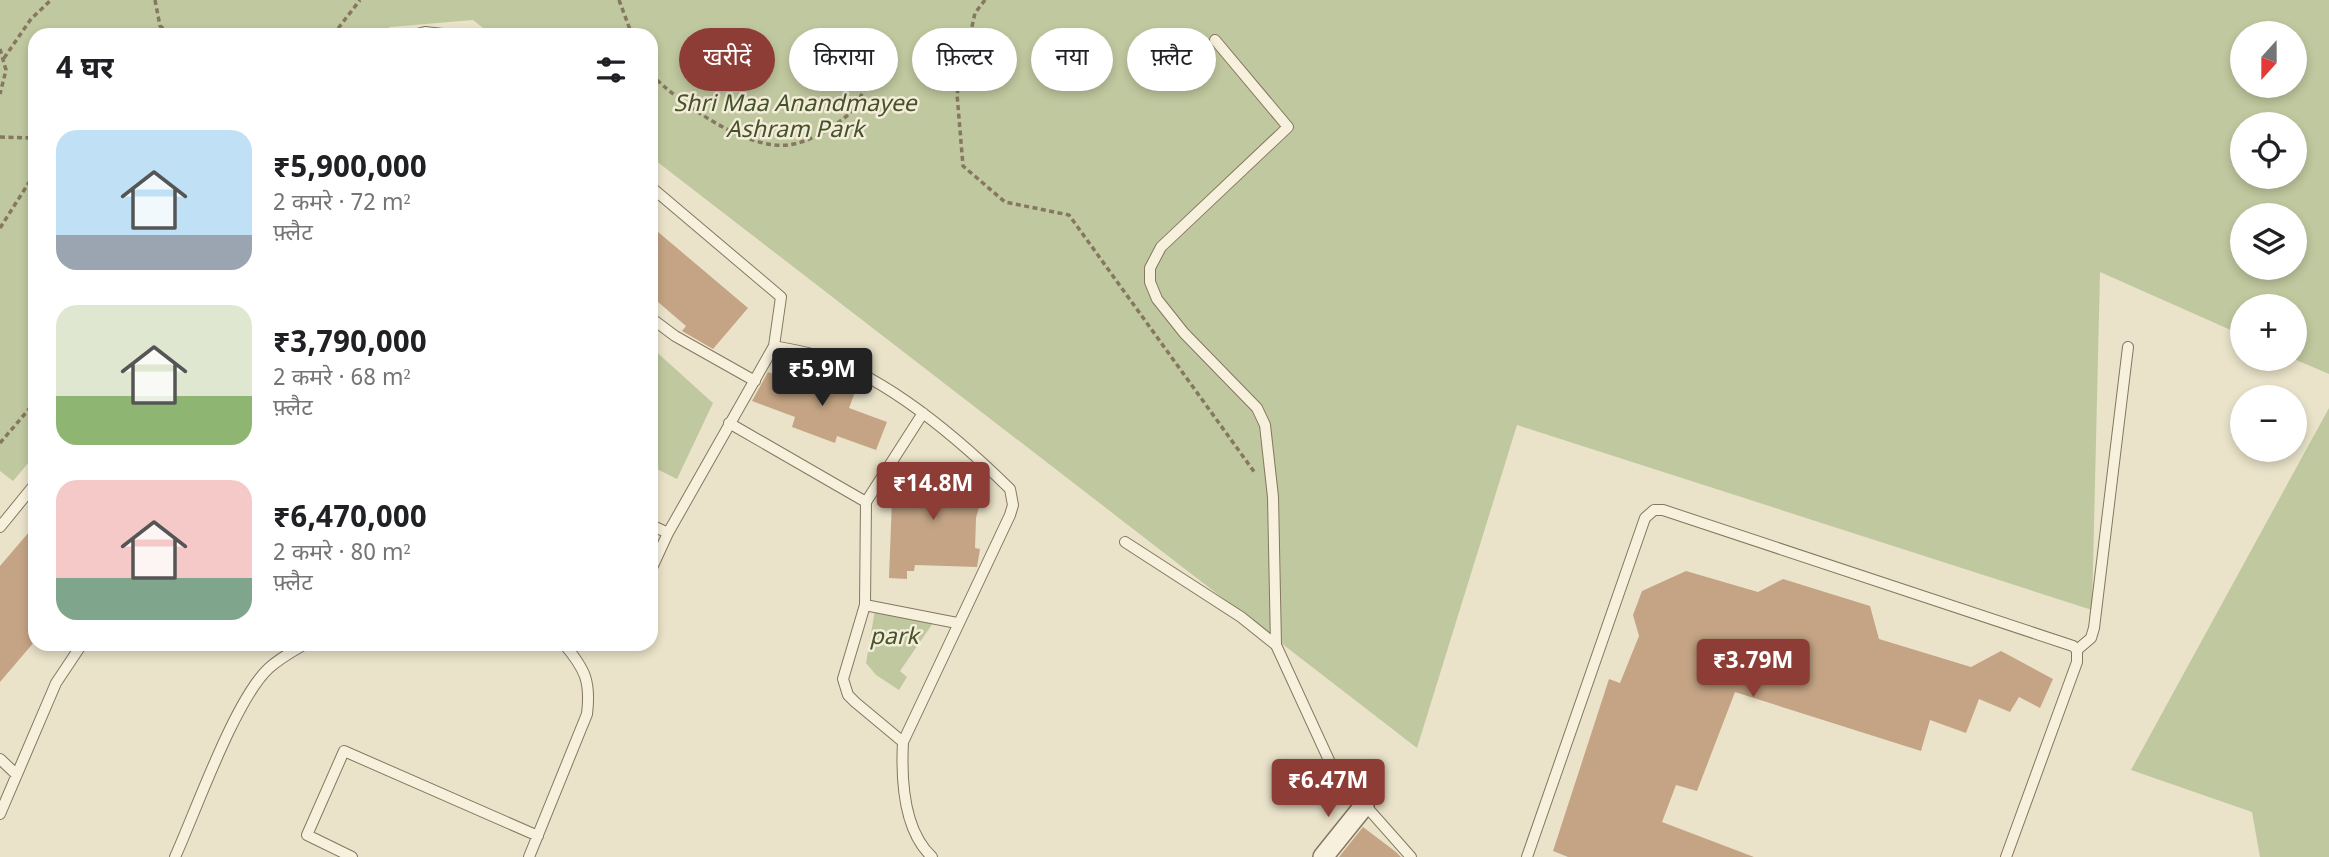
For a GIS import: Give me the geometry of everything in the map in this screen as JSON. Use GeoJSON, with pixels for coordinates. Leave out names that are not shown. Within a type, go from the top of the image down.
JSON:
{"type":"FeatureCollection","features":[{"type":"Feature","properties":{"kind":"street"},"geometry":{"type":"LineString","coordinates":[[1324,857],[1364,806]]}},
{"type":"Feature","properties":{"kind":"lane"},"geometry":{"type":"LineString","coordinates":[[1216,41],[1287,127],[1161,247],[1150,268],[1150,282],[1157,299],[1184,333],[1257,408],[1267,437],[1273,497],[1276,645],[1333,769],[1411,857]]}},
{"type":"Feature","properties":{"kind":"lane"},"geometry":{"type":"LineString","coordinates":[[658,193],[781,297],[774,346],[658,555]]}},
{"type":"Feature","properties":{"kind":"lane"},"geometry":{"type":"LineString","coordinates":[[658,323],[674,336],[755,381]]}},
{"type":"Feature","properties":{"kind":"lane"},"geometry":{"type":"LineString","coordinates":[[774,346],[817,356],[861,375],[923,413],[1010,489],[1010,516],[957,623],[903,743],[901,775],[913,827],[920,843],[932,857]]}},
{"type":"Feature","properties":{"kind":"lane"},"geometry":{"type":"LineString","coordinates":[[2077,650],[2091,638],[2094,628],[2128,347]]}},
{"type":"Feature","properties":{"kind":"lane"},"geometry":{"type":"LineString","coordinates":[[903,743],[855,702],[844,686],[843,679],[865,605],[866,502],[923,413]]}},
{"type":"Feature","properties":{"kind":"lane"},"geometry":{"type":"LineString","coordinates":[[729,423],[866,502]]}},
{"type":"Feature","properties":{"kind":"lane"},"geometry":{"type":"LineString","coordinates":[[0,527],[28,493]]}},
{"type":"Feature","properties":{"kind":"lane"},"geometry":{"type":"LineString","coordinates":[[1527,857],[1645,518],[1654,510],[2073,646],[2077,650],[2077,662],[2006,857]]}},
{"type":"Feature","properties":{"kind":"lane"},"geometry":{"type":"LineString","coordinates":[[658,528],[668,533]]}},
{"type":"Feature","properties":{"kind":"lane"},"geometry":{"type":"LineString","coordinates":[[1125,542],[1189,582],[1276,645]]}},
{"type":"Feature","properties":{"kind":"lane"},"geometry":{"type":"LineString","coordinates":[[865,605],[957,623]]}},
{"type":"Feature","properties":{"kind":"lane"},"geometry":{"type":"LineString","coordinates":[[0,814],[55,683],[77,651]]}},
{"type":"Feature","properties":{"kind":"lane"},"geometry":{"type":"LineString","coordinates":[[175,857],[239,713],[268,669],[295,651]]}},
{"type":"Feature","properties":{"kind":"lane"},"geometry":{"type":"LineString","coordinates":[[530,857],[587,715],[589,692],[583,667],[570,651]]}},
{"type":"Feature","properties":{"kind":"lane"},"geometry":{"type":"LineString","coordinates":[[352,857],[307,835],[344,751],[538,836]]}},
{"type":"Feature","properties":{"kind":"lane"},"geometry":{"type":"LineString","coordinates":[[0,759],[16,774]]}},
{"type":"Feature","properties":{"kind":"path"},"geometry":{"type":"LineString","coordinates":[[4,58],[31,19],[51,0]]}},
{"type":"Feature","properties":{"kind":"path"},"geometry":{"type":"LineString","coordinates":[[155,0],[163,28]]}},
{"type":"Feature","properties":{"kind":"path"},"geometry":{"type":"LineString","coordinates":[[338,28],[360,0]]}},
{"type":"Feature","properties":{"kind":"path"},"geometry":{"type":"LineString","coordinates":[[619,0],[629,28]]}},
{"type":"Feature","properties":{"kind":"path"},"geometry":{"type":"LineString","coordinates":[[985,0],[975,13],[957,94],[963,166],[1005,202],[1069,215],[1273,497]]}},
{"type":"Feature","properties":{"kind":"path"},"geometry":{"type":"LineString","coordinates":[[0,49],[6,76],[0,94]]}},
{"type":"Feature","properties":{"kind":"path"},"geometry":{"type":"LineString","coordinates":[[658,79],[714,122],[750,139],[786,146],[809,139],[851,112],[863,91]]}},
{"type":"Feature","properties":{"kind":"path"},"geometry":{"type":"LineString","coordinates":[[0,137],[28,138]]}},
{"type":"Feature","properties":{"kind":"path"},"geometry":{"type":"LineString","coordinates":[[0,228],[28,184]]}},
{"type":"Feature","properties":{"kind":"path"},"geometry":{"type":"LineString","coordinates":[[0,443],[28,410]]}},
{"type":"Feature","properties":{"kind":"green space","name":"Shri Maa Anandmayee Ashram Park"},"geometry":{"type":"Polygon","coordinates":[[[0,0],[2329,0],[2329,374],[2307,365],[2307,294],[2230,294],[2230,330],[2100,272],[2092,610],[1517,425],[1417,748],[658,162],[658,28],[483,28],[473,20],[389,28],[28,28],[28,463],[13,481],[0,471],[0,0]]]}},
{"type":"Feature","properties":{"kind":"green space"},"geometry":{"type":"Polygon","coordinates":[[[658,353],[713,403],[677,479],[658,470],[658,353]]]}},
{"type":"Feature","properties":{"kind":"green space"},"geometry":{"type":"Polygon","coordinates":[[[2329,408],[2329,857],[2260,857],[2252,812],[2131,770],[2299,462],[2307,462],[2307,448],[2329,408]]]}},
{"type":"Feature","properties":{"kind":"green space","name":"park"},"geometry":{"type":"Polygon","coordinates":[[[875,610],[933,623],[900,671],[907,677],[899,690],[876,675],[866,663],[875,610]]]}},
{"type":"Feature","properties":{"kind":"building"},"geometry":{"type":"Polygon","coordinates":[[[658,232],[748,308],[713,349],[682,331],[686,326],[658,302],[658,232]]]}},
{"type":"Feature","properties":{"kind":"building"},"geometry":{"type":"Polygon","coordinates":[[[816,368],[858,384],[849,408],[887,422],[876,450],[837,436],[835,443],[792,427],[795,417],[752,401],[768,372],[808,388],[816,368]]]}},
{"type":"Feature","properties":{"kind":"building"},"geometry":{"type":"Polygon","coordinates":[[[900,463],[918,464],[918,470],[925,470],[925,480],[987,483],[986,507],[979,507],[976,518],[975,548],[980,549],[977,567],[915,565],[914,571],[907,571],[907,579],[889,578],[893,473],[900,463]]]}},
{"type":"Feature","properties":{"kind":"building"},"geometry":{"type":"Polygon","coordinates":[[[28,533],[28,649],[0,682],[0,566],[28,533]]]}},
{"type":"Feature","properties":{"kind":"building"},"geometry":{"type":"Polygon","coordinates":[[[1686,571],[1758,592],[1783,579],[1870,606],[1879,639],[1971,667],[2001,651],[2053,679],[2040,708],[2019,697],[2010,712],[1979,699],[1966,733],[1930,720],[1921,751],[1735,692],[1697,791],[1676,785],[1662,822],[1754,857],[1568,857],[1553,851],[1609,679],[1620,683],[1639,636],[1633,615],[1642,591],[1686,571]]]}},
{"type":"Feature","properties":{"kind":"building"},"geometry":{"type":"Polygon","coordinates":[[[1363,827],[1396,852],[1401,857],[1339,857],[1363,827]]]}}]}
